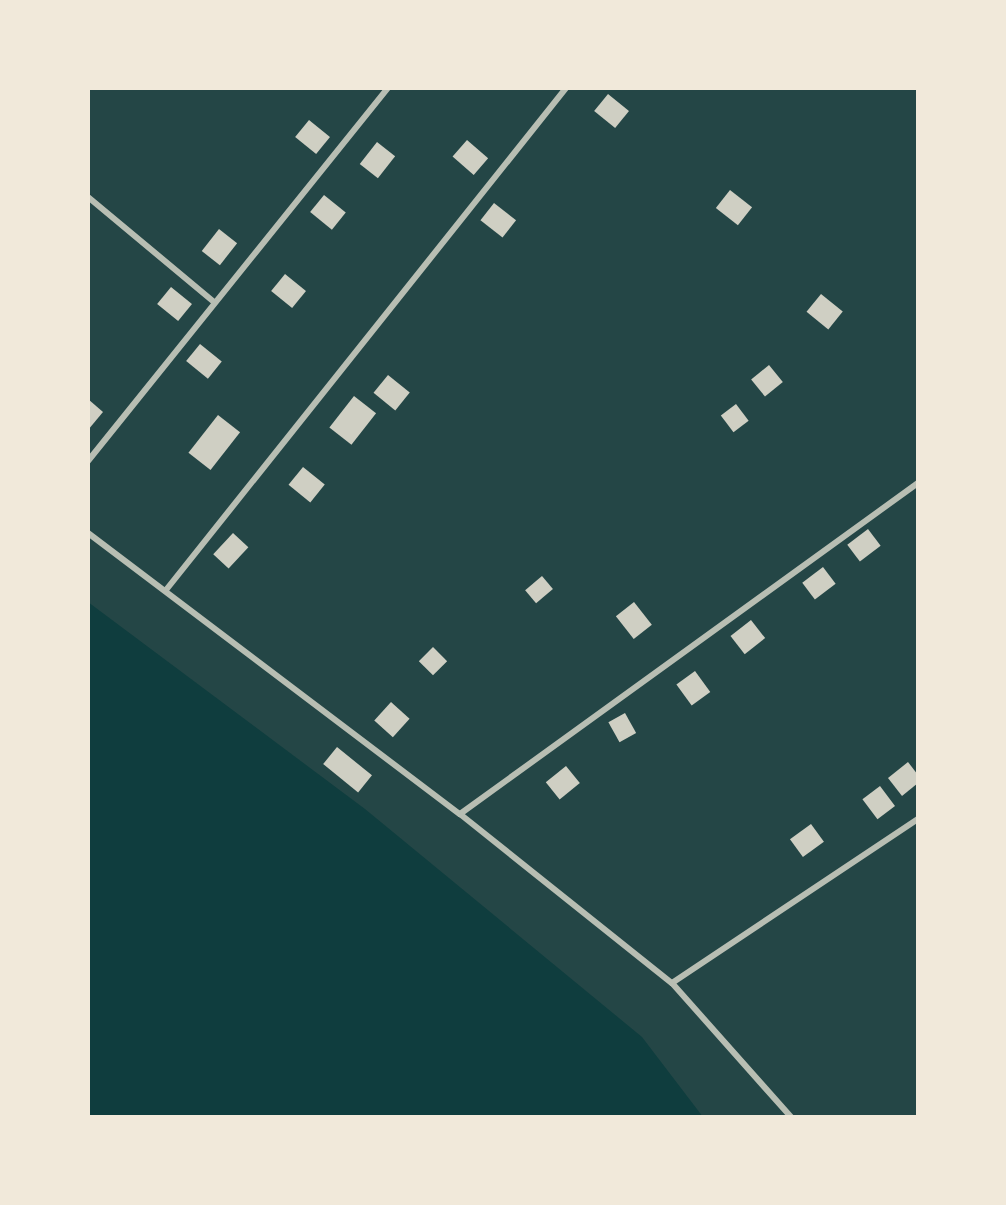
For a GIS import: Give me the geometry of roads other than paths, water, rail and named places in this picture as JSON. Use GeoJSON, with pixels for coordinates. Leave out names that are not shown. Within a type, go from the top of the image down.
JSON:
{"type":"FeatureCollection","features":[{"type":"Feature","properties":{"kind":"lane"},"geometry":{"type":"LineString","coordinates":[[88,461],[388,88]]}},
{"type":"Feature","properties":{"kind":"lane"},"geometry":{"type":"LineString","coordinates":[[166,590],[566,88]]}},
{"type":"Feature","properties":{"kind":"lane"},"geometry":{"type":"LineString","coordinates":[[88,197],[214,302]]}},
{"type":"Feature","properties":{"kind":"lane"},"geometry":{"type":"LineString","coordinates":[[460,814],[918,483]]}},
{"type":"Feature","properties":{"kind":"lane"},"geometry":{"type":"LineString","coordinates":[[88,533],[460,814],[672,983],[791,1117]]}},
{"type":"Feature","properties":{"kind":"lane"},"geometry":{"type":"LineString","coordinates":[[672,983],[918,819]]}}]}
